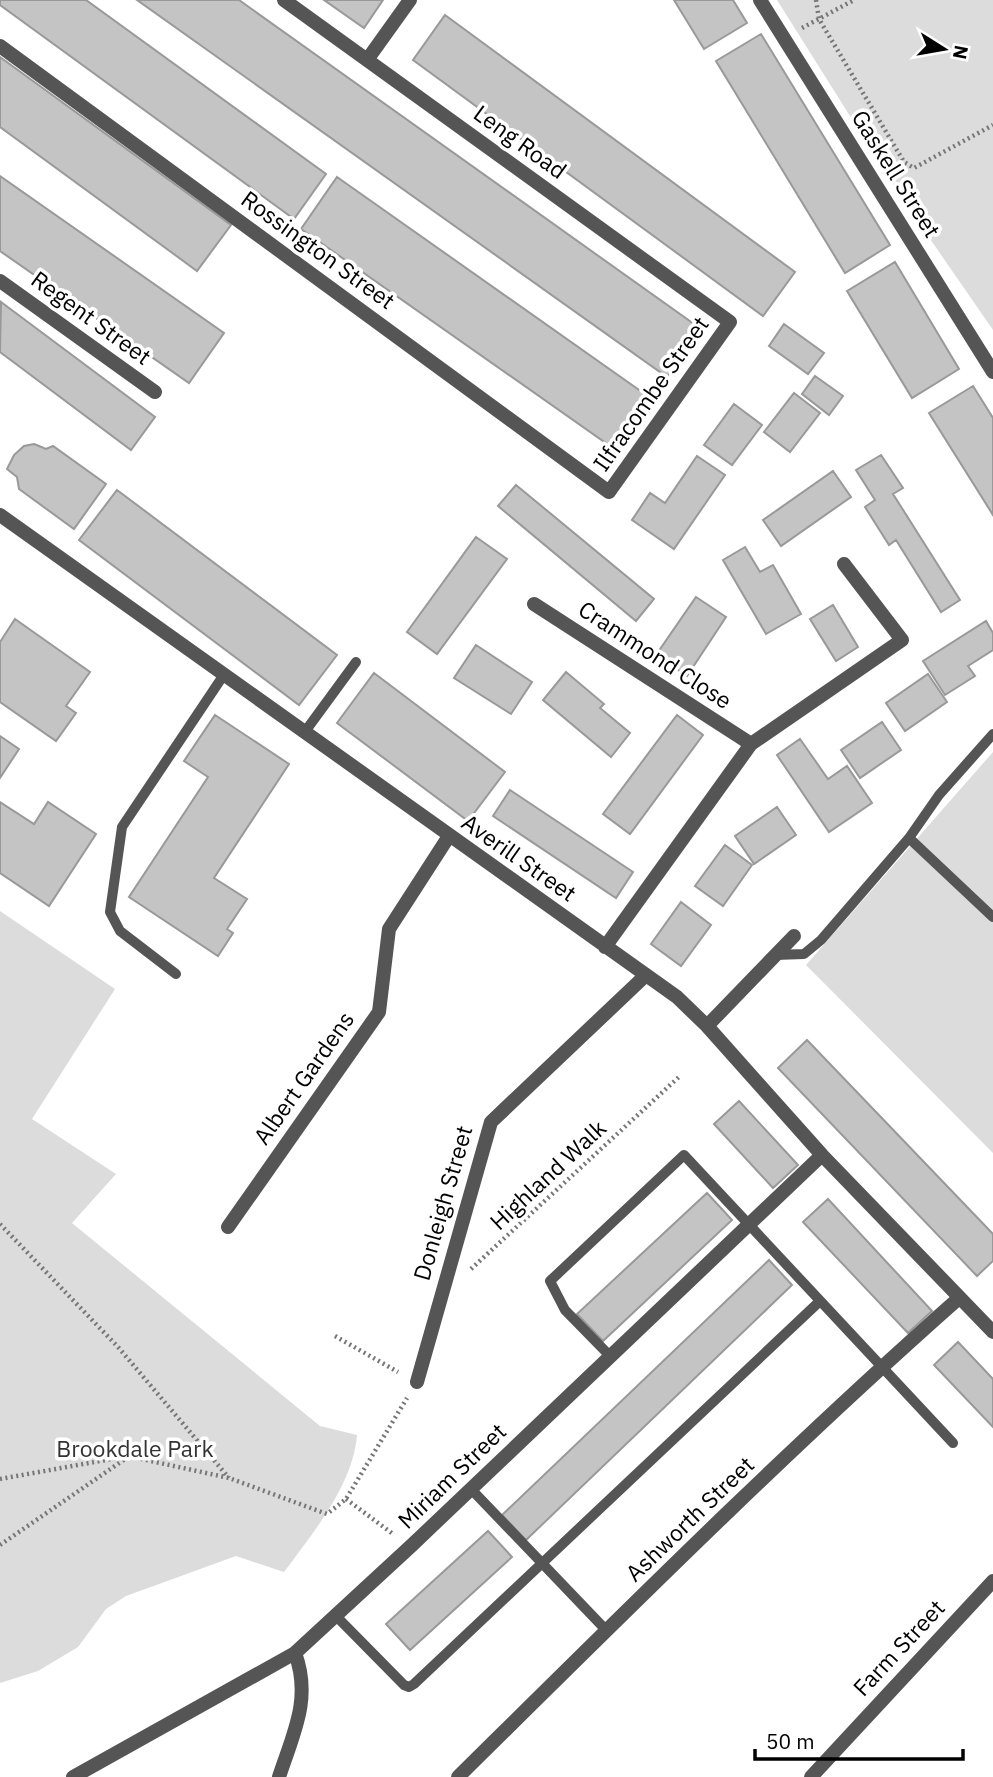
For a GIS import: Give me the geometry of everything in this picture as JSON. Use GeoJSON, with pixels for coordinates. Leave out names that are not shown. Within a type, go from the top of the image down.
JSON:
{"type":"FeatureCollection","features":[{"type":"Feature","properties":{"kind":"street","name":"Leng Road"},"geometry":{"type":"LineString","coordinates":[[284,0],[730,322]]}},
{"type":"Feature","properties":{"kind":"street"},"geometry":{"type":"LineString","coordinates":[[367,60],[410,0]]}},
{"type":"Feature","properties":{"kind":"street","name":"Gaskell Street"},"geometry":{"type":"LineString","coordinates":[[760,0],[993,372]]}},
{"type":"Feature","properties":{"kind":"street","name":"Rossington Street"},"geometry":{"type":"LineString","coordinates":[[0,46],[609,492]]}},
{"type":"Feature","properties":{"kind":"street","name":"Regent Street"},"geometry":{"type":"LineString","coordinates":[[0,281],[155,392]]}},
{"type":"Feature","properties":{"kind":"street","name":"Ilfracombe Street"},"geometry":{"type":"LineString","coordinates":[[609,492],[730,322]]}},
{"type":"Feature","properties":{"kind":"street","name":"Averill Street"},"geometry":{"type":"LineString","coordinates":[[0,515],[677,997],[707,1026],[821,1155],[993,1332]]}},
{"type":"Feature","properties":{"kind":"street"},"geometry":{"type":"LineString","coordinates":[[605,947],[751,744],[902,640],[844,564]]}},
{"type":"Feature","properties":{"kind":"street","name":"Crammond Close"},"geometry":{"type":"LineString","coordinates":[[534,604],[751,744]]}},
{"type":"Feature","properties":{"kind":"street","name":"Albert Gardens"},"geometry":{"type":"LineString","coordinates":[[228,1227],[379,1012],[389,929],[449,836]]}},
{"type":"Feature","properties":{"kind":"street"},"geometry":{"type":"LineString","coordinates":[[707,1026],[794,936]]}},
{"type":"Feature","properties":{"kind":"street","name":"Donleigh Street"},"geometry":{"type":"LineString","coordinates":[[417,1382],[491,1122],[646,975]]}},
{"type":"Feature","properties":{"kind":"street","name":"Miriam Street"},"geometry":{"type":"LineString","coordinates":[[73,1777],[295,1653],[821,1155]]}},
{"type":"Feature","properties":{"kind":"street","name":"Ashworth Street"},"geometry":{"type":"LineString","coordinates":[[458,1777],[606,1630],[881,1366],[959,1298]]}},
{"type":"Feature","properties":{"kind":"street","name":"Farm Street"},"geometry":{"type":"LineString","coordinates":[[811,1777],[993,1581]]}},
{"type":"Feature","properties":{"kind":"street"},"geometry":{"type":"LineString","coordinates":[[279,1777],[303,1697],[303,1683],[295,1653]]}},
{"type":"Feature","properties":{"kind":"lane"},"geometry":{"type":"LineString","coordinates":[[304,733],[356,662]]}},
{"type":"Feature","properties":{"kind":"lane"},"geometry":{"type":"LineString","coordinates":[[176,974],[120,931],[110,912],[122,827],[223,676]]}},
{"type":"Feature","properties":{"kind":"lane"},"geometry":{"type":"LineString","coordinates":[[775,955],[804,954],[821,940],[909,838],[939,795],[993,734]]}},
{"type":"Feature","properties":{"kind":"lane"},"geometry":{"type":"LineString","coordinates":[[909,838],[993,917]]}},
{"type":"Feature","properties":{"kind":"lane"},"geometry":{"type":"LineString","coordinates":[[610,1356],[565,1310],[550,1281],[684,1155],[953,1443]]}},
{"type":"Feature","properties":{"kind":"lane"},"geometry":{"type":"LineString","coordinates":[[336,1616],[409,1687],[821,1301]]}},
{"type":"Feature","properties":{"kind":"lane"},"geometry":{"type":"LineString","coordinates":[[471,1489],[606,1630]]}},
{"type":"Feature","properties":{"kind":"path"},"geometry":{"type":"LineString","coordinates":[[816,0],[820,19],[904,162],[914,168],[993,125]]}},
{"type":"Feature","properties":{"kind":"path"},"geometry":{"type":"LineString","coordinates":[[785,39],[854,0]]}},
{"type":"Feature","properties":{"kind":"path","name":"Highland Walk"},"geometry":{"type":"LineString","coordinates":[[469,1272],[681,1075]]}},
{"type":"Feature","properties":{"kind":"path"},"geometry":{"type":"LineString","coordinates":[[0,1224],[118,1347],[229,1478]]}},
{"type":"Feature","properties":{"kind":"path"},"geometry":{"type":"LineString","coordinates":[[0,1479],[128,1456],[229,1478],[327,1514],[346,1499],[417,1382],[335,1336]]}},
{"type":"Feature","properties":{"kind":"path"},"geometry":{"type":"LineString","coordinates":[[0,1545],[128,1456]]}},
{"type":"Feature","properties":{"kind":"path"},"geometry":{"type":"LineString","coordinates":[[346,1499],[411,1546]]}},
{"type":"Feature","properties":{"kind":"green space"},"geometry":{"type":"Polygon","coordinates":[[[777,0],[993,0],[993,330],[899,194],[777,0]]]}},
{"type":"Feature","properties":{"kind":"green space"},"geometry":{"type":"Polygon","coordinates":[[[993,752],[993,1153],[806,965],[993,752]]]}},
{"type":"Feature","properties":{"kind":"green space","name":"Brookdale Park"},"geometry":{"type":"Polygon","coordinates":[[[0,911],[115,989],[32,1119],[116,1174],[72,1223],[320,1426],[357,1435],[354,1454],[340,1490],[319,1525],[284,1572],[236,1556],[126,1596],[106,1609],[78,1647],[38,1671],[0,1683],[0,911]]]}},
{"type":"Feature","properties":{"kind":"building"},"geometry":{"type":"Polygon","coordinates":[[[0,0],[86,0],[326,174],[294,219],[0,5],[0,0]]]}},
{"type":"Feature","properties":{"kind":"building"},"geometry":{"type":"Polygon","coordinates":[[[137,0],[239,0],[701,329],[667,377],[137,0]]]}},
{"type":"Feature","properties":{"kind":"building"},"geometry":{"type":"Polygon","coordinates":[[[324,0],[383,0],[364,28],[324,0]]]}},
{"type":"Feature","properties":{"kind":"building"},"geometry":{"type":"Polygon","coordinates":[[[674,0],[733,0],[747,23],[704,49],[674,0]]]}},
{"type":"Feature","properties":{"kind":"building"},"geometry":{"type":"Polygon","coordinates":[[[445,15],[795,272],[763,316],[413,60],[445,15]]]}},
{"type":"Feature","properties":{"kind":"building"},"geometry":{"type":"Polygon","coordinates":[[[761,34],[890,245],[845,273],[716,61],[761,34]]]}},
{"type":"Feature","properties":{"kind":"building"},"geometry":{"type":"Polygon","coordinates":[[[0,57],[231,225],[197,271],[0,127],[0,57]]]}},
{"type":"Feature","properties":{"kind":"building"},"geometry":{"type":"Polygon","coordinates":[[[0,176],[224,333],[189,383],[0,251],[0,176]]]}},
{"type":"Feature","properties":{"kind":"building"},"geometry":{"type":"Polygon","coordinates":[[[337,177],[649,397],[613,448],[301,229],[337,177]]]}},
{"type":"Feature","properties":{"kind":"building"},"geometry":{"type":"Polygon","coordinates":[[[895,262],[959,369],[912,398],[847,291],[895,262]]]}},
{"type":"Feature","properties":{"kind":"building"},"geometry":{"type":"Polygon","coordinates":[[[1,302],[155,417],[131,450],[0,352],[1,302]]]}},
{"type":"Feature","properties":{"kind":"building"},"geometry":{"type":"Polygon","coordinates":[[[784,324],[824,353],[808,374],[769,346],[784,324]]]}},
{"type":"Feature","properties":{"kind":"building"},"geometry":{"type":"Polygon","coordinates":[[[815,376],[843,396],[829,415],[802,394],[815,376]]]}},
{"type":"Feature","properties":{"kind":"building"},"geometry":{"type":"Polygon","coordinates":[[[973,386],[993,418],[993,515],[929,413],[973,386]]]}},
{"type":"Feature","properties":{"kind":"building"},"geometry":{"type":"Polygon","coordinates":[[[794,393],[820,413],[790,452],[764,432],[794,393]]]}},
{"type":"Feature","properties":{"kind":"building"},"geometry":{"type":"Polygon","coordinates":[[[734,404],[762,425],[732,465],[704,445],[734,404]]]}},
{"type":"Feature","properties":{"kind":"building"},"geometry":{"type":"Polygon","coordinates":[[[34,444],[46,449],[53,446],[106,484],[74,529],[19,489],[17,477],[7,469],[14,455],[24,446],[34,444]]]}},
{"type":"Feature","properties":{"kind":"building"},"geometry":{"type":"Polygon","coordinates":[[[881,455],[903,488],[893,494],[960,600],[941,612],[896,540],[889,545],[865,507],[875,500],[856,470],[881,455]]]}},
{"type":"Feature","properties":{"kind":"building"},"geometry":{"type":"Polygon","coordinates":[[[697,456],[725,475],[674,549],[632,520],[650,493],[665,503],[697,456]]]}},
{"type":"Feature","properties":{"kind":"building"},"geometry":{"type":"Polygon","coordinates":[[[833,471],[851,497],[781,546],[763,520],[833,471]]]}},
{"type":"Feature","properties":{"kind":"building"},"geometry":{"type":"Polygon","coordinates":[[[516,485],[654,599],[636,621],[498,506],[516,485]]]}},
{"type":"Feature","properties":{"kind":"building"},"geometry":{"type":"Polygon","coordinates":[[[117,490],[337,655],[299,705],[79,540],[117,490]]]}},
{"type":"Feature","properties":{"kind":"building"},"geometry":{"type":"Polygon","coordinates":[[[476,537],[507,559],[437,654],[407,632],[476,537]]]}},
{"type":"Feature","properties":{"kind":"building"},"geometry":{"type":"Polygon","coordinates":[[[745,547],[760,572],[773,565],[801,614],[766,634],[723,560],[745,547]]]}},
{"type":"Feature","properties":{"kind":"building"},"geometry":{"type":"Polygon","coordinates":[[[696,597],[726,617],[687,676],[656,655],[696,597]]]}},
{"type":"Feature","properties":{"kind":"building"},"geometry":{"type":"Polygon","coordinates":[[[833,605],[858,647],[836,661],[810,619],[833,605]]]}},
{"type":"Feature","properties":{"kind":"building"},"geometry":{"type":"Polygon","coordinates":[[[15,619],[90,672],[66,706],[76,713],[56,741],[0,702],[0,642],[15,619]]]}},
{"type":"Feature","properties":{"kind":"building"},"geometry":{"type":"Polygon","coordinates":[[[986,621],[993,633],[993,650],[968,666],[975,676],[945,695],[923,661],[986,621]]]}},
{"type":"Feature","properties":{"kind":"building"},"geometry":{"type":"Polygon","coordinates":[[[476,645],[532,682],[511,714],[454,678],[476,645]]]}},
{"type":"Feature","properties":{"kind":"building"},"geometry":{"type":"Polygon","coordinates":[[[566,672],[604,704],[600,708],[630,733],[611,757],[543,700],[566,672]]]}},
{"type":"Feature","properties":{"kind":"building"},"geometry":{"type":"Polygon","coordinates":[[[374,673],[505,772],[468,821],[337,723],[374,673]]]}},
{"type":"Feature","properties":{"kind":"building"},"geometry":{"type":"Polygon","coordinates":[[[928,674],[947,702],[905,731],[886,703],[928,674]]]}},
{"type":"Feature","properties":{"kind":"building"},"geometry":{"type":"Polygon","coordinates":[[[215,715],[289,764],[214,878],[247,899],[227,929],[233,933],[218,956],[129,897],[208,777],[184,761],[215,715]]]}},
{"type":"Feature","properties":{"kind":"building"},"geometry":{"type":"Polygon","coordinates":[[[677,715],[703,735],[630,834],[603,814],[677,715]]]}},
{"type":"Feature","properties":{"kind":"building"},"geometry":{"type":"Polygon","coordinates":[[[882,722],[901,750],[860,778],[841,750],[882,722]]]}},
{"type":"Feature","properties":{"kind":"building"},"geometry":{"type":"Polygon","coordinates":[[[0,736],[19,749],[0,778],[0,736]]]}},
{"type":"Feature","properties":{"kind":"building"},"geometry":{"type":"Polygon","coordinates":[[[800,739],[828,779],[847,766],[872,803],[829,832],[777,755],[800,739]]]}},
{"type":"Feature","properties":{"kind":"building"},"geometry":{"type":"Polygon","coordinates":[[[510,790],[633,872],[616,898],[493,816],[510,790]]]}},
{"type":"Feature","properties":{"kind":"building"},"geometry":{"type":"Polygon","coordinates":[[[0,802],[34,824],[48,802],[96,834],[49,906],[0,873],[0,802]]]}},
{"type":"Feature","properties":{"kind":"building"},"geometry":{"type":"Polygon","coordinates":[[[777,807],[796,835],[754,864],[735,836],[777,807]]]}},
{"type":"Feature","properties":{"kind":"building"},"geometry":{"type":"Polygon","coordinates":[[[725,845],[752,865],[723,906],[695,886],[725,845]]]}},
{"type":"Feature","properties":{"kind":"building"},"geometry":{"type":"Polygon","coordinates":[[[681,902],[711,925],[681,966],[651,944],[681,902]]]}},
{"type":"Feature","properties":{"kind":"building"},"geometry":{"type":"Polygon","coordinates":[[[807,1040],[993,1234],[993,1261],[977,1276],[778,1068],[807,1040]]]}},
{"type":"Feature","properties":{"kind":"building"},"geometry":{"type":"Polygon","coordinates":[[[739,1101],[798,1165],[773,1188],[714,1124],[739,1101]]]}},
{"type":"Feature","properties":{"kind":"building"},"geometry":{"type":"Polygon","coordinates":[[[707,1193],[732,1220],[603,1341],[577,1314],[707,1193]]]}},
{"type":"Feature","properties":{"kind":"building"},"geometry":{"type":"Polygon","coordinates":[[[828,1199],[932,1311],[908,1333],[803,1222],[828,1199]]]}},
{"type":"Feature","properties":{"kind":"building"},"geometry":{"type":"Polygon","coordinates":[[[769,1260],[792,1285],[526,1540],[502,1515],[769,1260]]]}},
{"type":"Feature","properties":{"kind":"building"},"geometry":{"type":"Polygon","coordinates":[[[958,1342],[993,1379],[993,1427],[934,1365],[958,1342]]]}},
{"type":"Feature","properties":{"kind":"building"},"geometry":{"type":"Polygon","coordinates":[[[488,1531],[512,1557],[410,1650],[386,1624],[488,1531]]]}}]}
